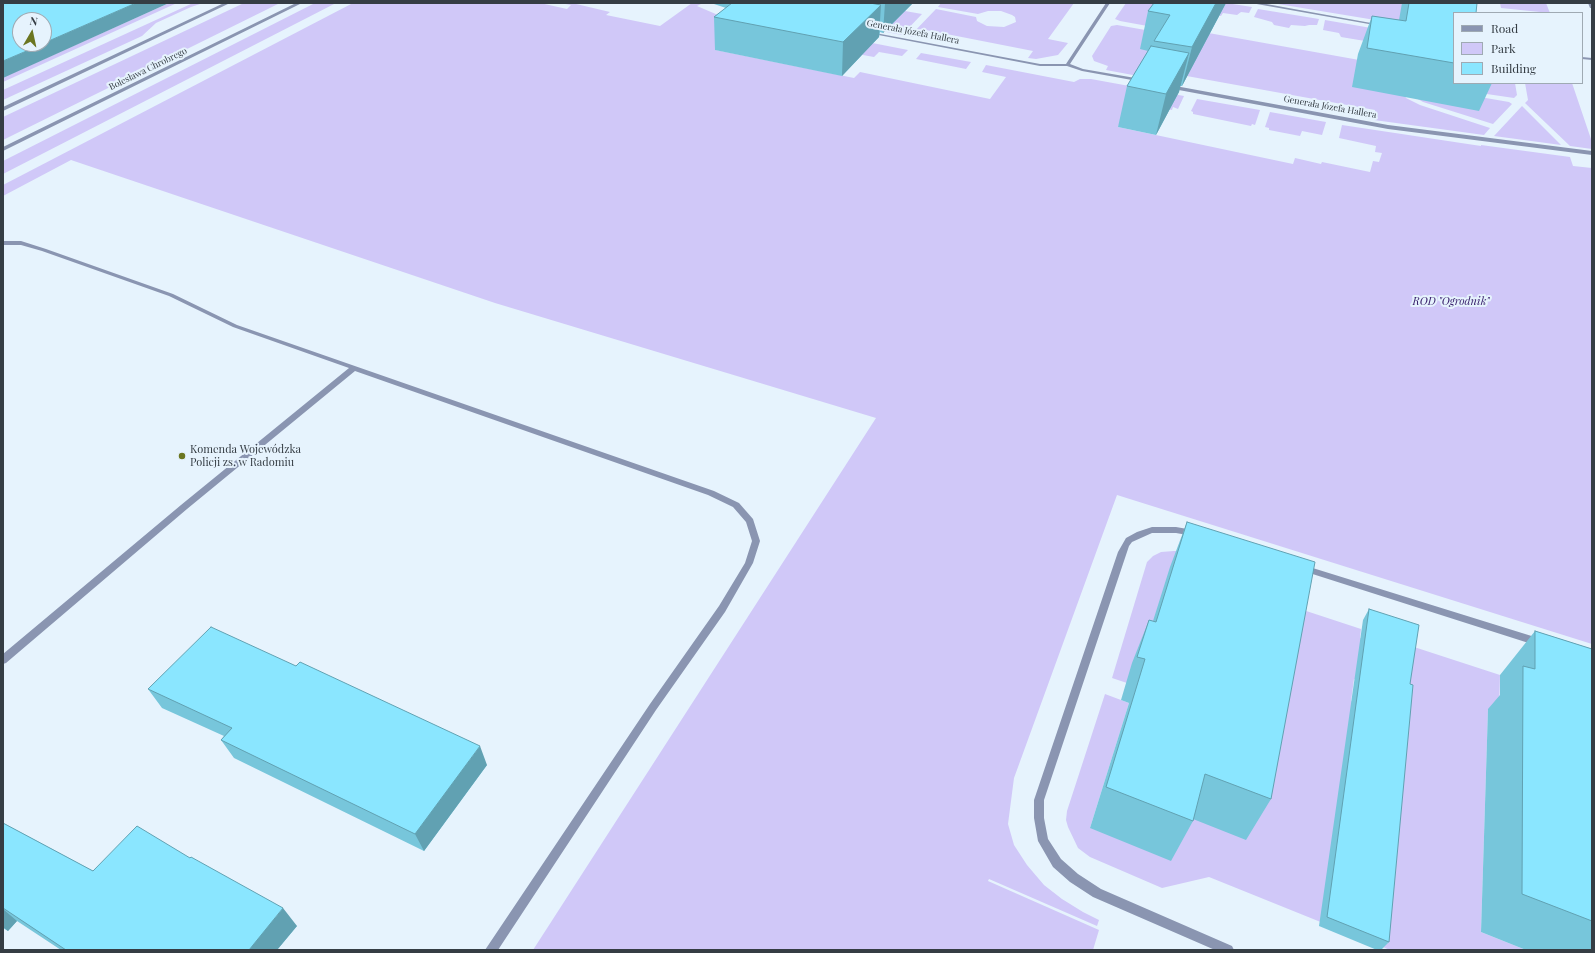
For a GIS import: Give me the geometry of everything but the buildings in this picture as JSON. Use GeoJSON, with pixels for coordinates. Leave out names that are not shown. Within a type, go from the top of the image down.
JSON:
{"type":"FeatureCollection","features":[{"type":"Feature","properties":{"kind":"street"},"geometry":{"type":"LineString","coordinates":[[3,109],[228,3]]}},
{"type":"Feature","properties":{"kind":"street","name":"Bolesława Chrobrego"},"geometry":{"type":"LineString","coordinates":[[3,149],[300,3]]}},
{"type":"Feature","properties":{"kind":"street"},"geometry":{"type":"LineString","coordinates":[[1067,65],[1108,3]]}},
{"type":"Feature","properties":{"kind":"street"},"geometry":{"type":"LineString","coordinates":[[1253,3],[1387,26]]}},
{"type":"Feature","properties":{"kind":"street"},"geometry":{"type":"LineString","coordinates":[[1590,3],[1592,7]]}},
{"type":"Feature","properties":{"kind":"street","name":"Generała Józefa Hallera"},"geometry":{"type":"LineString","coordinates":[[868,33],[1040,65],[1067,65],[1088,72],[1144,82]]}},
{"type":"Feature","properties":{"kind":"street","name":"Generała Józefa Hallera"},"geometry":{"type":"LineString","coordinates":[[1168,86],[1388,127],[1592,153]]}},
{"type":"Feature","properties":{"kind":"street"},"geometry":{"type":"LineString","coordinates":[[3,243],[21,243],[171,295],[235,326],[711,493],[736,505],[750,521],[756,541],[749,563],[722,609],[653,707],[491,950]]}},
{"type":"Feature","properties":{"kind":"street"},"geometry":{"type":"LineString","coordinates":[[3,660],[184,507],[354,368]]}},
{"type":"Feature","properties":{"kind":"street"},"geometry":{"type":"LineString","coordinates":[[1201,536],[1176,530],[1152,530],[1129,540],[1125,545],[1040,800],[1039,818],[1043,840],[1056,863],[1074,878],[1097,893],[1228,950]]}},
{"type":"Feature","properties":{"kind":"street"},"geometry":{"type":"LineString","coordinates":[[1294,565],[1546,645]]}},
{"type":"Feature","properties":{"kind":"green space"},"geometry":{"type":"Polygon","coordinates":[[[169,3],[177,3],[3,82],[3,78],[6,76],[169,3]]]}},
{"type":"Feature","properties":{"kind":"green space"},"geometry":{"type":"Polygon","coordinates":[[[193,3],[203,3],[156,23],[142,36],[3,100],[3,90],[193,3]]]}},
{"type":"Feature","properties":{"kind":"green space"},"geometry":{"type":"Polygon","coordinates":[[[244,3],[280,3],[3,140],[3,117],[244,3]]]}},
{"type":"Feature","properties":{"kind":"green space"},"geometry":{"type":"Polygon","coordinates":[[[315,3],[336,3],[3,174],[3,161],[315,3]]]}},
{"type":"Feature","properties":{"kind":"green space","name":"ROD \"Ogrodnik\""},"geometry":{"type":"Polygon","coordinates":[[[353,3],[540,3],[567,9],[571,5],[560,3],[572,3],[610,12],[606,15],[660,26],[692,3],[698,3],[701,4],[697,6],[732,21],[716,50],[854,78],[860,72],[990,99],[1006,77],[982,72],[986,65],[1074,82],[1080,79],[1091,79],[1184,96],[1178,109],[1173,107],[1172,110],[1132,102],[1118,127],[1293,164],[1295,158],[1370,172],[1373,161],[1379,162],[1382,153],[1375,152],[1376,146],[1339,138],[1342,125],[1481,146],[1570,157],[1573,166],[1592,168],[1592,644],[1117,495],[1014,778],[1008,824],[1014,845],[1027,865],[1044,885],[1062,899],[1099,920],[1097,926],[989,879],[988,881],[1099,930],[1093,950],[533,950],[876,418],[495,303],[71,160],[3,196],[3,185],[353,3]]]}},
{"type":"Feature","properties":{"kind":"green space"},"geometry":{"type":"Polygon","coordinates":[[[941,3],[1074,3],[1048,39],[1068,43],[1058,55],[1036,59],[1028,58],[1033,51],[921,29],[913,37],[910,36],[936,9],[976,17],[977,21],[987,26],[1004,27],[1016,22],[1015,17],[1001,11],[988,11],[978,14],[938,7],[941,3]]]}},
{"type":"Feature","properties":{"kind":"green space"},"geometry":{"type":"Polygon","coordinates":[[[1126,3],[1226,3],[1252,7],[1249,13],[1241,12],[1237,15],[1223,13],[1221,16],[1212,14],[1153,27],[1115,19],[1126,3]]]}},
{"type":"Feature","properties":{"kind":"green space"},"geometry":{"type":"Polygon","coordinates":[[[1272,3],[1412,3],[1453,33],[1272,3]]]}},
{"type":"Feature","properties":{"kind":"green space"},"geometry":{"type":"Polygon","coordinates":[[[1500,3],[1546,3],[1550,12],[1540,12],[1501,8],[1500,3]]]}},
{"type":"Feature","properties":{"kind":"green space"},"geometry":{"type":"Polygon","coordinates":[[[1258,9],[1319,19],[1317,25],[1291,25],[1289,28],[1274,25],[1272,22],[1254,17],[1258,9]]]}},
{"type":"Feature","properties":{"kind":"green space"},"geometry":{"type":"Polygon","coordinates":[[[905,11],[922,14],[902,35],[788,13],[905,11]]]}},
{"type":"Feature","properties":{"kind":"green space"},"geometry":{"type":"Polygon","coordinates":[[[1325,20],[1400,33],[1365,41],[1341,37],[1339,33],[1323,30],[1325,20]]]}},
{"type":"Feature","properties":{"kind":"green space"},"geometry":{"type":"Polygon","coordinates":[[[1117,25],[1151,31],[1203,32],[1415,70],[1402,90],[1406,98],[1420,105],[1490,128],[1484,135],[1374,120],[1375,110],[1170,73],[1165,81],[1106,70],[1108,66],[1094,61],[1092,56],[1111,26],[1117,25]]]}},
{"type":"Feature","properties":{"kind":"green space"},"geometry":{"type":"Polygon","coordinates":[[[847,38],[908,50],[902,56],[879,52],[874,57],[835,50],[847,38]]]}},
{"type":"Feature","properties":{"kind":"green space"},"geometry":{"type":"Polygon","coordinates":[[[921,53],[971,62],[966,69],[916,59],[921,53]]]}},
{"type":"Feature","properties":{"kind":"green space"},"geometry":{"type":"Polygon","coordinates":[[[1481,84],[1515,84],[1517,95],[1514,98],[1480,93],[1481,84]]]}},
{"type":"Feature","properties":{"kind":"green space"},"geometry":{"type":"Polygon","coordinates":[[[1525,84],[1572,84],[1592,142],[1592,149],[1570,146],[1525,103],[1528,100],[1525,84]]]}},
{"type":"Feature","properties":{"kind":"green space"},"geometry":{"type":"Polygon","coordinates":[[[1480,97],[1509,102],[1512,104],[1493,124],[1423,102],[1416,98],[1480,97]]]}},
{"type":"Feature","properties":{"kind":"green space"},"geometry":{"type":"Polygon","coordinates":[[[1197,99],[1260,110],[1255,125],[1252,124],[1251,126],[1193,114],[1191,111],[1197,99]]]}},
{"type":"Feature","properties":{"kind":"green space"},"geometry":{"type":"Polygon","coordinates":[[[1522,106],[1561,145],[1494,136],[1522,106]]]}},
{"type":"Feature","properties":{"kind":"green space"},"geometry":{"type":"Polygon","coordinates":[[[1270,112],[1326,122],[1322,135],[1302,131],[1300,136],[1269,130],[1269,128],[1265,127],[1270,112]]]}},
{"type":"Feature","properties":{"kind":"green space"},"geometry":{"type":"Polygon","coordinates":[[[1185,551],[1139,666],[1127,683],[1112,678],[1147,562],[1153,556],[1161,552],[1185,551]]]}},
{"type":"Feature","properties":{"kind":"green space"},"geometry":{"type":"Polygon","coordinates":[[[1291,606],[1361,629],[1360,638],[1411,646],[1500,675],[1499,712],[1488,709],[1481,932],[1526,950],[1390,950],[1209,877],[1162,888],[1090,857],[1078,848],[1066,820],[1067,811],[1105,694],[1129,703],[1090,828],[1291,606]],[[1354,679],[1351,701],[1403,720],[1405,696],[1354,679]]]}},
{"type":"Feature","properties":{"kind":"place","name":"Komenda Wojewódzka Policji zs. w Radomiu"},"geometry":{"type":"Point","coordinates":[182,456]}}]}
